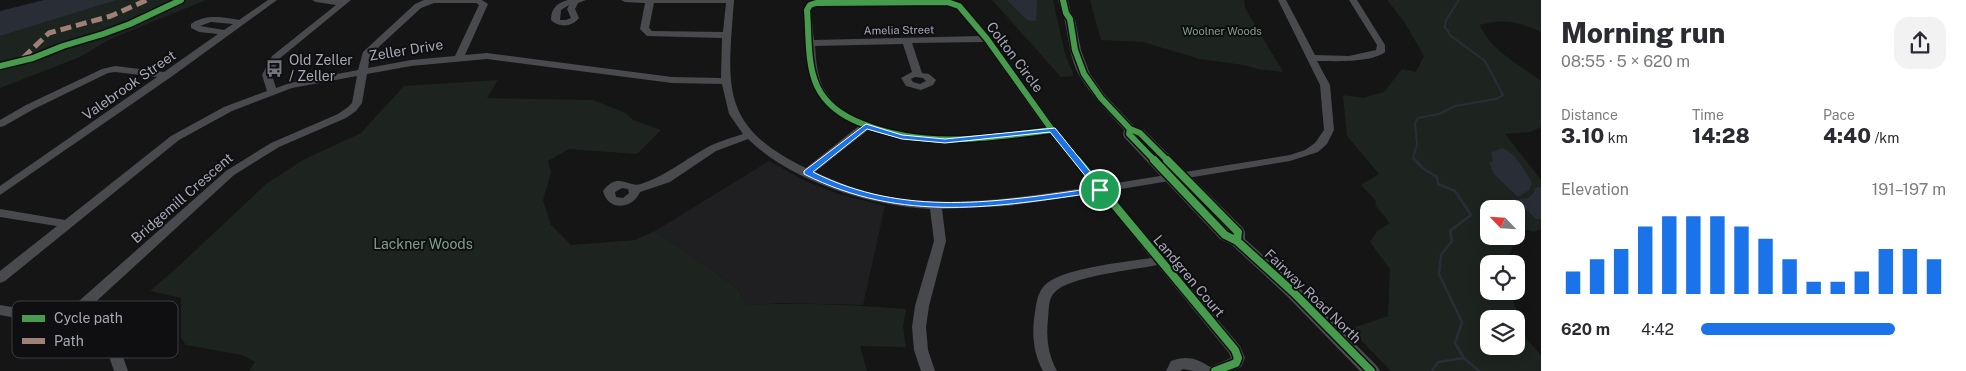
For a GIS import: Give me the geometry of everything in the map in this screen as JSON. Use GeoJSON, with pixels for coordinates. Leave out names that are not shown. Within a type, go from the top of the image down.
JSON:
{"type":"FeatureCollection","features":[{"type":"Feature","properties":{"kind":"main road","name":"Fairway Road North"},"geometry":{"type":"LineString","coordinates":[[1064,0],[1066,13],[1070,19],[1075,50],[1084,74],[1101,98],[1130,129],[1129,134],[1176,176],[1225,235],[1237,241],[1293,292],[1371,371]]}},
{"type":"Feature","properties":{"kind":"main road","name":"Fairway Road North"},"geometry":{"type":"LineString","coordinates":[[1070,19],[1074,14],[1071,0]]}},
{"type":"Feature","properties":{"kind":"street","name":"Valebrook Street"},"geometry":{"type":"LineString","coordinates":[[0,191],[273,0]]}},
{"type":"Feature","properties":{"kind":"street"},"geometry":{"type":"LineString","coordinates":[[316,0],[345,1]]}},
{"type":"Feature","properties":{"kind":"street","name":"Bridgemill Crescent"},"geometry":{"type":"LineString","coordinates":[[88,301],[230,173],[276,145],[342,116],[352,109],[357,103],[364,57],[418,6],[434,0],[478,1],[484,4],[459,58]]}},
{"type":"Feature","properties":{"kind":"street"},"geometry":{"type":"LineString","coordinates":[[625,0],[730,0],[726,81],[730,102],[735,114],[750,135],[774,155],[826,182],[855,192],[896,202],[936,206],[1000,204],[1100,190],[1297,156],[1312,151],[1323,143],[1329,130],[1325,85],[1282,0]]}},
{"type":"Feature","properties":{"kind":"street"},"geometry":{"type":"LineString","coordinates":[[650,0],[644,29],[650,34],[727,35]]}},
{"type":"Feature","properties":{"kind":"street"},"geometry":{"type":"LineString","coordinates":[[1312,58],[1349,59],[1380,52],[1381,45],[1353,0]]}},
{"type":"Feature","properties":{"kind":"street"},"geometry":{"type":"LineString","coordinates":[[272,92],[267,74],[275,58],[345,1]]}},
{"type":"Feature","properties":{"kind":"street","name":"Colton Circle"},"geometry":{"type":"LineString","coordinates":[[1052,130],[936,141],[902,137],[866,126],[832,107],[815,83],[807,10],[810,5],[816,3],[947,2],[959,6],[986,39],[1052,130],[1100,190]]}},
{"type":"Feature","properties":{"kind":"street"},"geometry":{"type":"LineString","coordinates":[[227,33],[199,29],[194,26],[210,20],[242,22]]}},
{"type":"Feature","properties":{"kind":"street","name":"Amelia Street"},"geometry":{"type":"LineString","coordinates":[[811,43],[986,39]]}},
{"type":"Feature","properties":{"kind":"street"},"geometry":{"type":"LineString","coordinates":[[907,41],[918,74]]}},
{"type":"Feature","properties":{"kind":"street","name":"Zeller Drive"},"geometry":{"type":"LineString","coordinates":[[0,278],[175,138],[217,114],[272,92],[306,83],[411,63],[459,58],[500,57],[672,80],[726,81]]}},
{"type":"Feature","properties":{"kind":"street"},"geometry":{"type":"LineString","coordinates":[[0,124],[30,107],[105,71],[115,69],[168,75]]}},
{"type":"Feature","properties":{"kind":"street"},"geometry":{"type":"LineString","coordinates":[[807,173],[866,126]]}},
{"type":"Feature","properties":{"kind":"street"},"geometry":{"type":"LineString","coordinates":[[635,190],[666,179],[712,149],[750,135]]}},
{"type":"Feature","properties":{"kind":"street","name":"Landgren Court"},"geometry":{"type":"LineString","coordinates":[[1100,190],[1235,350],[1238,358],[1236,363],[1215,371]]}},
{"type":"Feature","properties":{"kind":"street"},"geometry":{"type":"LineString","coordinates":[[928,371],[921,350],[919,327],[922,306],[940,241],[936,206]]}},
{"type":"Feature","properties":{"kind":"street"},"geometry":{"type":"LineString","coordinates":[[0,213],[67,224]]}},
{"type":"Feature","properties":{"kind":"street"},"geometry":{"type":"LineString","coordinates":[[1050,371],[1043,358],[1039,339],[1045,296],[1051,287],[1067,279],[1161,260]]}},
{"type":"Feature","properties":{"kind":"street"},"geometry":{"type":"LineString","coordinates":[[117,358],[121,371]]}},
{"type":"Feature","properties":{"kind":"street"},"geometry":{"type":"LineString","coordinates":[[1173,371],[1176,365],[1186,362],[1198,366],[1205,371]]}},
{"type":"Feature","properties":{"kind":"shaded area"},"geometry":{"type":"Polygon","coordinates":[[[44,0],[117,0],[0,36],[0,11],[44,0]]]}},
{"type":"Feature","properties":{"kind":"shaded area"},"geometry":{"type":"Polygon","coordinates":[[[1007,0],[1037,0],[1036,21],[1027,20],[1007,0]]]}},
{"type":"Feature","properties":{"kind":"shaded area"},"geometry":{"type":"Polygon","coordinates":[[[1502,148],[1516,158],[1532,183],[1529,190],[1518,197],[1494,174],[1489,162],[1493,161],[1491,153],[1502,148]]]}},
{"type":"Feature","properties":{"kind":"shaded area"},"geometry":{"type":"Polygon","coordinates":[[[769,161],[805,181],[839,194],[885,206],[863,305],[783,303],[748,305],[737,288],[655,231],[769,161]]]}},
{"type":"Feature","properties":{"kind":"shaded area"},"geometry":{"type":"Polygon","coordinates":[[[1541,188],[1541,219],[1536,219],[1525,208],[1525,200],[1517,200],[1528,198],[1534,193],[1534,189],[1541,188]]]}},
{"type":"Feature","properties":{"kind":"green space"},"geometry":{"type":"Polygon","coordinates":[[[117,0],[206,0],[108,40],[80,57],[0,88],[0,36],[117,0]]]}},
{"type":"Feature","properties":{"kind":"green space"},"geometry":{"type":"Polygon","coordinates":[[[992,0],[1053,0],[1065,54],[1074,76],[1061,77],[992,0]]]}},
{"type":"Feature","properties":{"kind":"green space","name":"Woolner Woods"},"geometry":{"type":"Polygon","coordinates":[[[1090,0],[1244,0],[1245,8],[1283,72],[1200,59],[1143,42],[1101,40],[1090,0]]]}},
{"type":"Feature","properties":{"kind":"green space"},"geometry":{"type":"Polygon","coordinates":[[[1387,0],[1541,0],[1541,32],[1511,22],[1480,25],[1498,50],[1541,81],[1541,127],[1530,132],[1505,134],[1541,180],[1541,229],[1534,232],[1525,230],[1525,200],[1480,200],[1480,245],[1514,245],[1509,255],[1480,255],[1480,300],[1513,300],[1517,310],[1480,310],[1480,355],[1525,355],[1525,334],[1527,340],[1541,355],[1541,371],[1391,371],[1350,329],[1388,316],[1390,269],[1370,242],[1377,231],[1390,223],[1375,205],[1376,201],[1361,185],[1379,174],[1347,136],[1343,95],[1363,98],[1384,92],[1402,69],[1416,72],[1424,56],[1405,23],[1387,0]]]}},
{"type":"Feature","properties":{"kind":"green space","name":"Lackner Woods"},"geometry":{"type":"Polygon","coordinates":[[[498,80],[487,98],[593,100],[626,113],[633,120],[661,130],[637,154],[569,149],[548,161],[551,173],[543,200],[551,225],[571,245],[635,240],[655,231],[737,288],[748,305],[827,304],[906,309],[903,327],[906,347],[860,346],[867,371],[249,371],[255,362],[242,355],[186,345],[181,338],[181,298],[150,291],[266,184],[303,160],[361,133],[404,86],[498,80]]]}},
{"type":"Feature","properties":{"kind":"waterway"},"geometry":{"type":"LineString","coordinates":[[1459,0],[1446,20],[1445,27],[1451,36],[1485,61],[1503,95],[1496,99],[1455,106],[1439,114],[1418,118],[1415,123],[1417,144],[1413,158],[1424,169],[1437,177],[1438,184],[1455,191],[1471,215],[1450,231],[1452,241],[1441,255],[1439,274],[1462,322],[1455,343],[1464,358]]}},
{"type":"Feature","properties":{"kind":"waterway"},"geometry":{"type":"LineString","coordinates":[[1432,371],[1438,362],[1464,358]]}},
{"type":"Feature","properties":{"kind":"waterway"},"geometry":{"type":"LineString","coordinates":[[1464,358],[1479,371]]}},
{"type":"Feature","properties":{"kind":"marked path"},"geometry":{"type":"LineString","coordinates":[[23,58],[49,33],[111,16],[147,0]]}},
{"type":"Feature","properties":{"kind":"cycle path"},"geometry":{"type":"LineString","coordinates":[[0,66],[33,58],[63,46],[103,34],[130,24],[181,0]]}},
{"type":"Feature","properties":{"kind":"cycle path"},"geometry":{"type":"LineString","coordinates":[[1063,0],[1066,13],[1070,19],[1075,50],[1084,74],[1101,98],[1130,129],[1140,133],[1238,232],[1237,241]]}},
{"type":"Feature","properties":{"kind":"cycle path"},"geometry":{"type":"LineString","coordinates":[[1052,130],[979,139],[929,140],[881,131],[851,119],[829,103],[817,85],[812,61],[807,10],[810,5],[816,3],[947,2],[959,6],[987,39],[1052,130],[1235,350],[1238,358],[1236,363],[1215,371]]}},
{"type":"Feature","properties":{"kind":"cycle path"},"geometry":{"type":"LineString","coordinates":[[1130,129],[1129,134],[1225,235],[1237,241],[1293,292],[1371,371]]}},
{"type":"Feature","properties":{"kind":"place","name":"Old Zeller / Zeller"},"geometry":{"type":"Point","coordinates":[275,68]}},
{"type":"Feature","properties":{"kind":"route"},"geometry":{"type":"LineString","coordinates":[[866,126],[885,133],[928,141],[962,140],[1052,130],[1100,190],[1000,204],[963,207],[936,206],[896,202],[855,192],[807,173],[866,126]]}}]}
